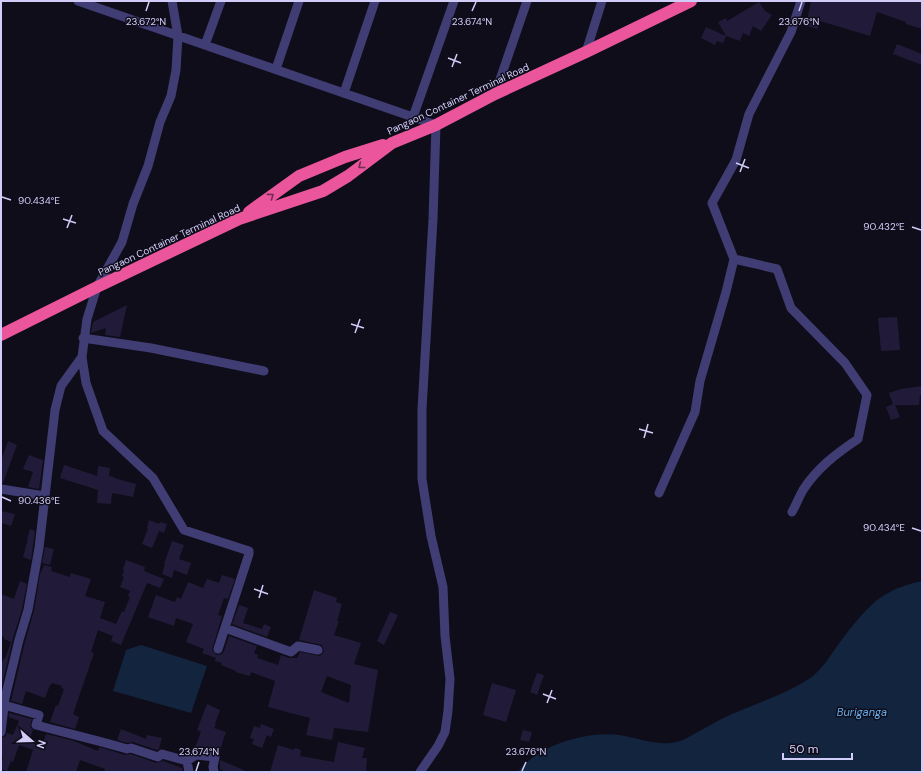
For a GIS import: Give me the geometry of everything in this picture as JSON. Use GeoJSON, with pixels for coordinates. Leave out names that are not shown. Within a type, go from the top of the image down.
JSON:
{"type":"FeatureCollection","features":[{"type":"Feature","properties":{"kind":"highway","name":"Pangaon Container Terminal Road"},"geometry":{"type":"LineString","coordinates":[[1,335],[239,219],[323,191],[348,176],[392,143],[436,124],[495,94],[586,52],[676,5],[691,1]]}},
{"type":"Feature","properties":{"kind":"highway"},"geometry":{"type":"LineString","coordinates":[[239,219],[299,176],[345,157],[392,143]]}},
{"type":"Feature","properties":{"kind":"street"},"geometry":{"type":"LineString","coordinates":[[78,1],[436,124],[433,219],[422,408],[422,479],[431,536],[443,587],[445,636],[450,679],[445,732],[438,746],[420,772]]}},
{"type":"Feature","properties":{"kind":"street"},"geometry":{"type":"LineString","coordinates":[[172,1],[178,36],[176,70],[171,96],[160,122],[148,166],[122,242],[97,287],[87,318],[83,338],[82,357],[86,383],[103,431],[153,478],[184,530],[249,550],[241,580],[218,649]]}},
{"type":"Feature","properties":{"kind":"street"},"geometry":{"type":"LineString","coordinates":[[205,45],[221,1]]}},
{"type":"Feature","properties":{"kind":"street"},"geometry":{"type":"LineString","coordinates":[[276,69],[299,1]]}},
{"type":"Feature","properties":{"kind":"street"},"geometry":{"type":"LineString","coordinates":[[344,93],[375,1]]}},
{"type":"Feature","properties":{"kind":"street"},"geometry":{"type":"LineString","coordinates":[[413,117],[454,1]]}},
{"type":"Feature","properties":{"kind":"street"},"geometry":{"type":"LineString","coordinates":[[495,94],[527,1]]}},
{"type":"Feature","properties":{"kind":"street"},"geometry":{"type":"LineString","coordinates":[[586,52],[602,1]]}},
{"type":"Feature","properties":{"kind":"street"},"geometry":{"type":"LineString","coordinates":[[660,493],[695,412],[700,381],[734,259],[712,203],[736,160],[750,114],[792,32],[801,1]]}},
{"type":"Feature","properties":{"kind":"street"},"geometry":{"type":"LineString","coordinates":[[734,259],[777,269],[791,308],[845,363],[867,395],[858,439],[838,452],[818,470],[804,489],[792,512]]}},
{"type":"Feature","properties":{"kind":"street"},"geometry":{"type":"LineString","coordinates":[[83,338],[151,348],[264,370]]}},
{"type":"Feature","properties":{"kind":"street"},"geometry":{"type":"LineString","coordinates":[[1,732],[5,698],[28,610],[40,548],[55,410],[60,386],[82,357]]}},
{"type":"Feature","properties":{"kind":"street"},"geometry":{"type":"LineString","coordinates":[[1,489],[45,496]]}},
{"type":"Feature","properties":{"kind":"street"},"geometry":{"type":"LineString","coordinates":[[224,628],[291,652],[298,646],[318,650]]}},
{"type":"Feature","properties":{"kind":"street"},"geometry":{"type":"LineString","coordinates":[[4,705],[39,715],[36,725],[87,739],[98,740],[126,749],[131,748],[158,757],[162,754],[187,761],[196,755],[215,757],[213,767],[214,772]]}},
{"type":"Feature","properties":{"kind":"street"},"geometry":{"type":"LineString","coordinates":[[187,761],[189,772]]}},
{"type":"Feature","properties":{"kind":"water","name":"Buriganga"},"geometry":{"type":"Polygon","coordinates":[[[922,581],[922,772],[518,772],[527,762],[550,747],[592,735],[619,735],[662,743],[670,743],[687,738],[726,717],[771,698],[809,679],[825,663],[865,611],[877,600],[897,589],[922,581]]]}},
{"type":"Feature","properties":{"kind":"water"},"geometry":{"type":"Polygon","coordinates":[[[141,645],[207,666],[191,713],[113,691],[126,650],[141,645]]]}},
{"type":"Feature","properties":{"kind":"building"},"geometry":{"type":"Polygon","coordinates":[[[811,1],[922,1],[922,29],[877,12],[870,36],[820,21],[818,29],[806,26],[811,1]]]}},
{"type":"Feature","properties":{"kind":"building"},"geometry":{"type":"Polygon","coordinates":[[[759,2],[765,11],[772,15],[761,31],[753,26],[749,36],[743,33],[740,41],[726,36],[718,22],[726,18],[727,21],[759,2]]]}},
{"type":"Feature","properties":{"kind":"building"},"geometry":{"type":"Polygon","coordinates":[[[706,27],[726,36],[723,43],[717,41],[715,45],[701,38],[706,27]]]}},
{"type":"Feature","properties":{"kind":"building"},"geometry":{"type":"Polygon","coordinates":[[[897,44],[922,54],[922,65],[893,54],[897,44]]]}},
{"type":"Feature","properties":{"kind":"building"},"geometry":{"type":"Polygon","coordinates":[[[127,305],[120,337],[105,335],[106,328],[91,333],[93,322],[127,305]]]}},
{"type":"Feature","properties":{"kind":"building"},"geometry":{"type":"Polygon","coordinates":[[[897,317],[900,350],[881,351],[878,318],[897,317]]]}},
{"type":"Feature","properties":{"kind":"building"},"geometry":{"type":"Polygon","coordinates":[[[922,386],[922,395],[920,395],[919,405],[895,405],[900,417],[891,420],[886,407],[893,404],[889,393],[901,389],[922,386]]]}},
{"type":"Feature","properties":{"kind":"building"},"geometry":{"type":"Polygon","coordinates":[[[8,441],[17,445],[3,483],[1,483],[1,461],[8,441]]]}},
{"type":"Feature","properties":{"kind":"building"},"geometry":{"type":"Polygon","coordinates":[[[29,455],[43,460],[39,489],[28,487],[33,472],[23,469],[29,455]]]}},
{"type":"Feature","properties":{"kind":"building"},"geometry":{"type":"Polygon","coordinates":[[[64,465],[97,476],[98,466],[110,468],[109,476],[136,484],[133,497],[112,493],[111,504],[97,503],[98,490],[60,478],[64,465]]]}},
{"type":"Feature","properties":{"kind":"building"},"geometry":{"type":"Polygon","coordinates":[[[1,511],[15,514],[11,526],[1,523],[1,511]]]}},
{"type":"Feature","properties":{"kind":"building"},"geometry":{"type":"Polygon","coordinates":[[[149,520],[159,524],[160,522],[167,524],[164,533],[159,531],[152,548],[142,544],[148,529],[149,520]]]}},
{"type":"Feature","properties":{"kind":"building"},"geometry":{"type":"Polygon","coordinates":[[[30,529],[35,531],[31,560],[23,557],[30,529]]]}},
{"type":"Feature","properties":{"kind":"building"},"geometry":{"type":"Polygon","coordinates":[[[172,541],[184,545],[179,559],[191,563],[187,575],[174,570],[172,578],[162,574],[172,541]]]}},
{"type":"Feature","properties":{"kind":"building"},"geometry":{"type":"Polygon","coordinates":[[[45,547],[54,549],[50,565],[42,563],[45,547]]]}},
{"type":"Feature","properties":{"kind":"building"},"geometry":{"type":"Polygon","coordinates":[[[126,560],[145,567],[144,571],[164,579],[160,588],[147,583],[121,645],[111,641],[113,636],[98,630],[91,652],[94,653],[73,714],[79,717],[75,729],[50,722],[64,689],[61,688],[62,686],[52,683],[45,698],[26,691],[22,704],[11,701],[34,611],[40,574],[44,565],[52,567],[51,571],[70,577],[71,573],[91,579],[85,596],[105,602],[100,618],[116,624],[122,611],[124,612],[130,597],[128,596],[130,591],[120,587],[124,577],[122,576],[126,560]]]}},
{"type":"Feature","properties":{"kind":"building"},"geometry":{"type":"Polygon","coordinates":[[[222,575],[235,579],[228,599],[224,598],[218,615],[222,616],[212,650],[217,655],[222,654],[229,636],[257,646],[254,653],[258,655],[257,658],[278,665],[281,655],[289,658],[297,658],[300,652],[320,656],[324,651],[322,645],[299,640],[314,590],[337,598],[336,602],[342,604],[337,621],[339,621],[334,635],[361,643],[354,664],[378,670],[368,732],[334,728],[332,740],[306,735],[310,718],[268,707],[275,681],[251,672],[250,676],[235,672],[236,671],[221,665],[222,663],[215,661],[216,658],[202,653],[204,649],[186,642],[193,624],[176,618],[174,626],[148,617],[156,595],[175,602],[177,597],[181,599],[188,582],[203,588],[207,579],[219,583],[222,575]],[[327,676],[321,692],[349,703],[351,685],[327,676]]]}},
{"type":"Feature","properties":{"kind":"building"},"geometry":{"type":"Polygon","coordinates":[[[20,581],[27,584],[1,689],[1,664],[4,658],[5,659],[11,642],[1,636],[1,594],[14,599],[20,581]]]}},
{"type":"Feature","properties":{"kind":"building"},"geometry":{"type":"Polygon","coordinates":[[[239,605],[248,608],[243,623],[262,629],[264,624],[271,627],[267,637],[232,624],[239,605]]]}},
{"type":"Feature","properties":{"kind":"building"},"geometry":{"type":"Polygon","coordinates":[[[390,612],[398,615],[384,645],[377,641],[390,612]]]}},
{"type":"Feature","properties":{"kind":"building"},"geometry":{"type":"Polygon","coordinates":[[[537,673],[544,675],[537,695],[530,692],[537,673]]]}},
{"type":"Feature","properties":{"kind":"building"},"geometry":{"type":"Polygon","coordinates":[[[492,683],[516,690],[506,722],[483,715],[492,683]]]}},
{"type":"Feature","properties":{"kind":"building"},"geometry":{"type":"Polygon","coordinates":[[[207,704],[220,710],[214,728],[226,732],[219,753],[216,751],[194,750],[201,732],[197,730],[207,704]]]}},
{"type":"Feature","properties":{"kind":"building"},"geometry":{"type":"Polygon","coordinates":[[[9,713],[32,719],[30,726],[33,730],[30,738],[43,743],[46,734],[71,740],[98,751],[99,747],[125,755],[131,754],[156,763],[163,761],[182,768],[183,772],[104,772],[105,769],[80,760],[76,772],[26,772],[33,750],[19,745],[13,762],[11,761],[7,771],[1,769],[3,756],[1,755],[1,738],[6,736],[7,733],[13,735],[19,721],[9,717],[9,713]]]}},
{"type":"Feature","properties":{"kind":"building"},"geometry":{"type":"Polygon","coordinates":[[[261,724],[274,729],[271,737],[267,735],[262,748],[252,744],[254,739],[250,738],[254,726],[260,728],[261,724]]]}},
{"type":"Feature","properties":{"kind":"building"},"geometry":{"type":"Polygon","coordinates":[[[121,729],[146,739],[147,735],[162,738],[159,749],[157,750],[133,742],[127,743],[117,740],[121,729]]]}},
{"type":"Feature","properties":{"kind":"building"},"geometry":{"type":"Polygon","coordinates":[[[523,730],[532,732],[529,742],[520,740],[523,730]]]}},
{"type":"Feature","properties":{"kind":"building"},"geometry":{"type":"Polygon","coordinates":[[[338,742],[365,748],[362,758],[367,758],[366,772],[270,772],[278,745],[294,750],[295,748],[301,750],[300,756],[334,762],[338,742]]]}},
{"type":"Feature","properties":{"kind":"building"},"geometry":{"type":"Polygon","coordinates":[[[220,760],[246,772],[226,772],[220,769],[220,760]]]}}]}
